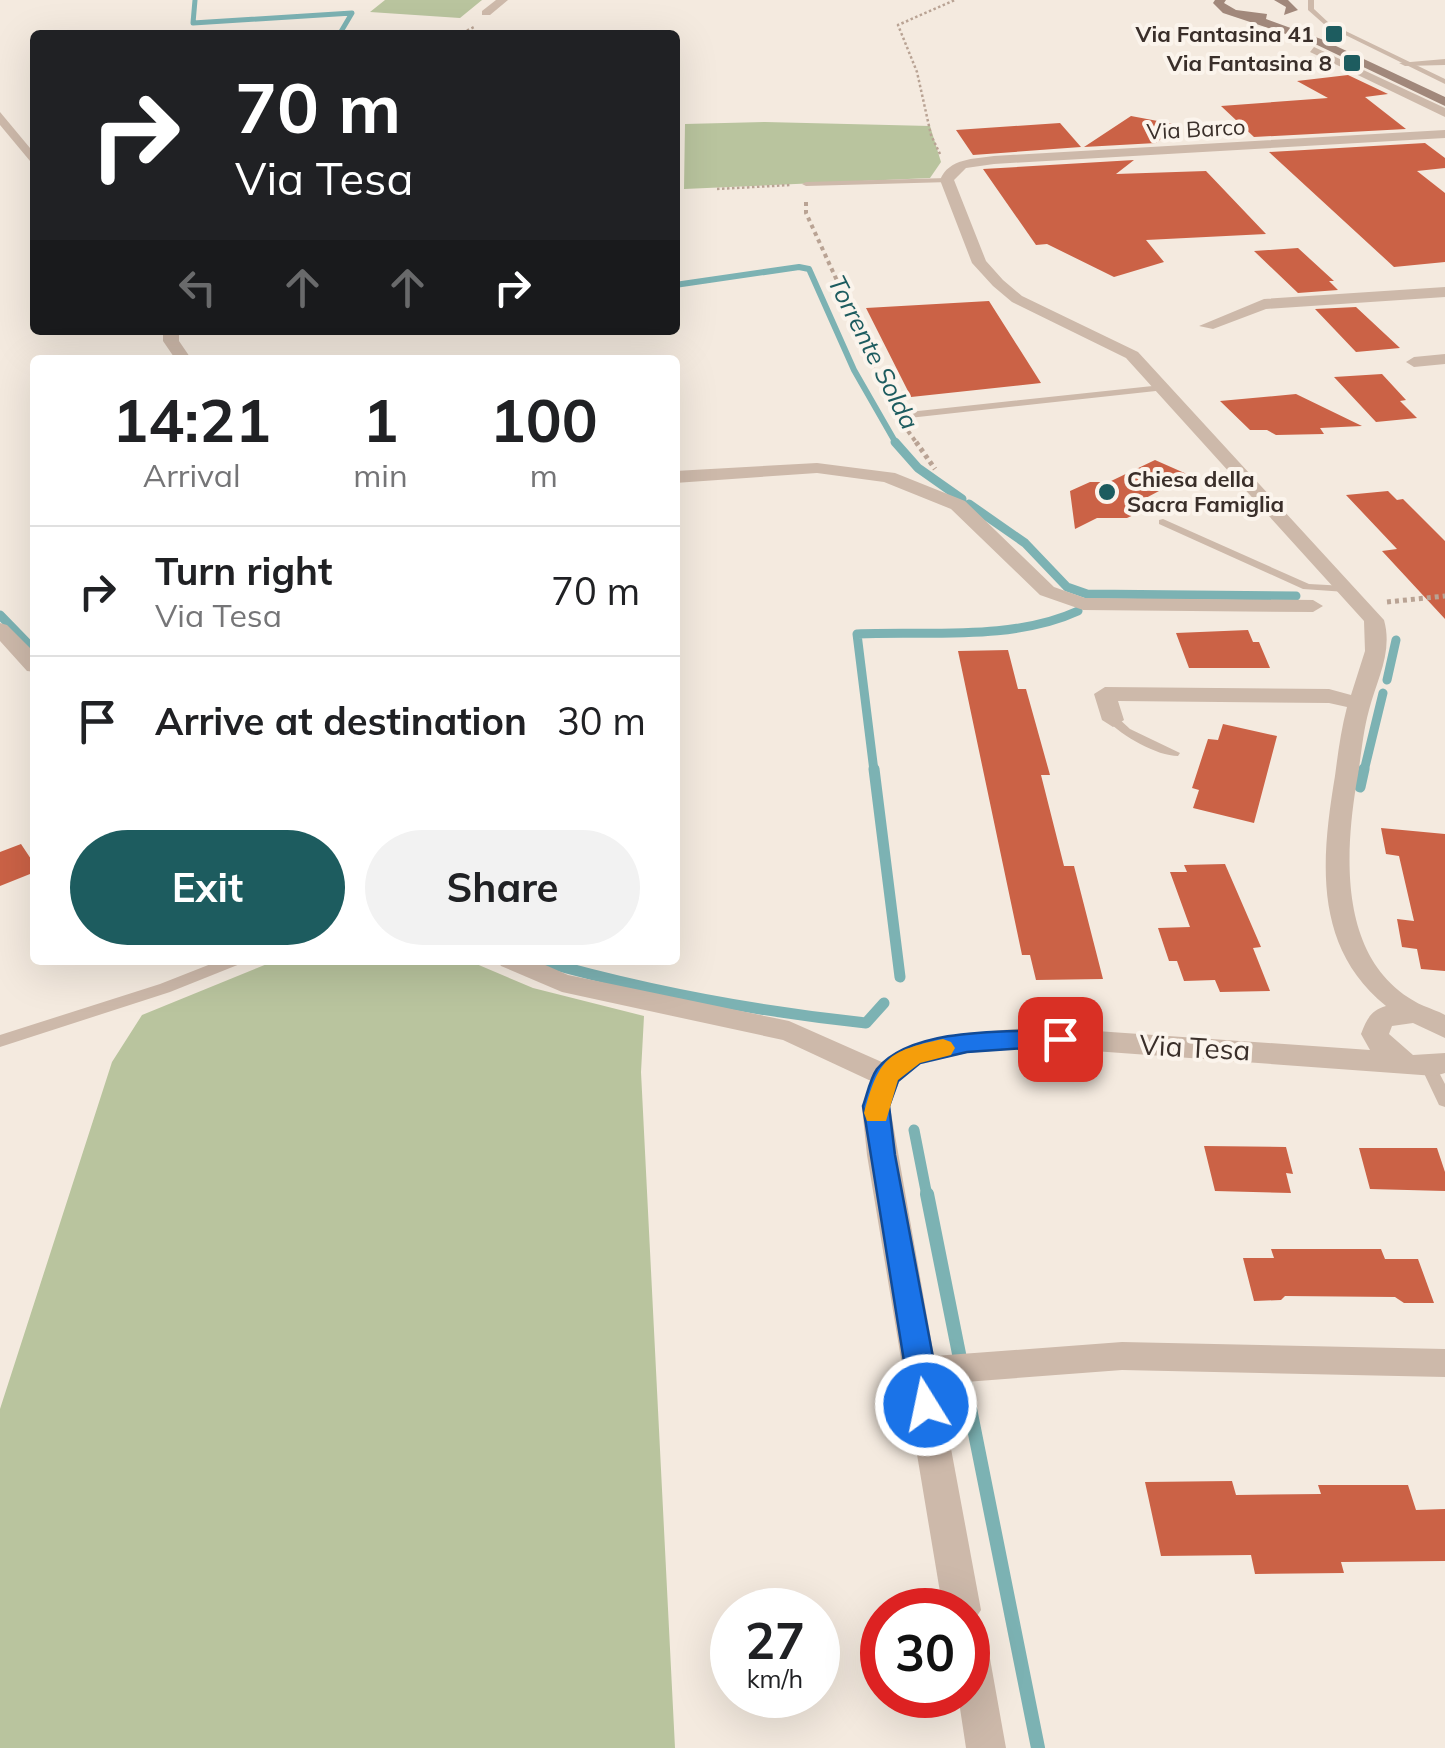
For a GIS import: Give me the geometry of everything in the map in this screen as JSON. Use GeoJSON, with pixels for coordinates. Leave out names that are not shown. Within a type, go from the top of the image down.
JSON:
{"type":"FeatureCollection","features":[{"type":"Feature","properties":{"kind":"street"},"geometry":{"type":"LineString","coordinates":[[486,13],[503,0]]}},
{"type":"Feature","properties":{"kind":"street"},"geometry":{"type":"LineString","coordinates":[[1218,1],[1221,8],[1317,42],[1445,102]]}},
{"type":"Feature","properties":{"kind":"street"},"geometry":{"type":"LineString","coordinates":[[1250,16],[1288,4],[1300,25],[1445,92]]}},
{"type":"Feature","properties":{"kind":"street"},"geometry":{"type":"LineString","coordinates":[[1314,50],[1445,112]]}},
{"type":"Feature","properties":{"kind":"street"},"geometry":{"type":"LineString","coordinates":[[1405,63],[1445,62]]}},
{"type":"Feature","properties":{"kind":"street"},"geometry":{"type":"LineString","coordinates":[[0,116],[30,155]]}},
{"type":"Feature","properties":{"kind":"street","name":"Via Barco"},"geometry":{"type":"LineString","coordinates":[[946,177],[994,160],[1445,134]]}},
{"type":"Feature","properties":{"kind":"street"},"geometry":{"type":"LineString","coordinates":[[946,177],[980,263],[998,284],[1017,300],[1132,355],[1374,620],[1378,633],[1370,680],[1359,703],[1335,837],[1336,906],[1346,937],[1376,983],[1413,1012],[1444,1026]]}},
{"type":"Feature","properties":{"kind":"street"},"geometry":{"type":"LineString","coordinates":[[1207,326],[1264,304],[1445,292]]}},
{"type":"Feature","properties":{"kind":"street"},"geometry":{"type":"LineString","coordinates":[[1414,362],[1445,359]]}},
{"type":"Feature","properties":{"kind":"street"},"geometry":{"type":"LineString","coordinates":[[680,477],[817,468],[888,476],[958,506],[1048,591],[1083,604],[1313,606]]}},
{"type":"Feature","properties":{"kind":"street"},"geometry":{"type":"LineString","coordinates":[[3,635],[30,661]]}},
{"type":"Feature","properties":{"kind":"street"},"geometry":{"type":"LineString","coordinates":[[1113,720],[1105,694],[1329,696],[1359,703]]}},
{"type":"Feature","properties":{"kind":"street"},"geometry":{"type":"LineString","coordinates":[[521,965],[562,983],[788,1031],[887,1076],[876,1106],[882,1155],[926,1370],[959,1588]]}},
{"type":"Feature","properties":{"kind":"street"},"geometry":{"type":"LineString","coordinates":[[1376,983],[1376,1029],[1384,1051],[1426,1064]]}},
{"type":"Feature","properties":{"kind":"street","name":"Via Tesa"},"geometry":{"type":"LineString","coordinates":[[1332,1055],[1376,1029],[1390,1014],[1413,1012]]}},
{"type":"Feature","properties":{"kind":"street","name":"Via Tesa"},"geometry":{"type":"LineString","coordinates":[[887,1076],[912,1055],[967,1042],[1039,1038],[1426,1064]]}},
{"type":"Feature","properties":{"kind":"street"},"geometry":{"type":"LineString","coordinates":[[926,1370],[1122,1356],[1445,1363]]}},
{"type":"Feature","properties":{"kind":"street"},"geometry":{"type":"LineString","coordinates":[[981,1718],[986,1748]]}},
{"type":"Feature","properties":{"kind":"lane"},"geometry":{"type":"LineString","coordinates":[[1312,0],[1311,10],[1327,24],[1445,82]]}},
{"type":"Feature","properties":{"kind":"lane"},"geometry":{"type":"LineString","coordinates":[[806,184],[946,177]]}},
{"type":"Feature","properties":{"kind":"lane"},"geometry":{"type":"LineString","coordinates":[[909,416],[1162,388]]}},
{"type":"Feature","properties":{"kind":"lane"},"geometry":{"type":"LineString","coordinates":[[1163,522],[1306,587],[1346,589]]}},
{"type":"Feature","properties":{"kind":"lane"},"geometry":{"type":"LineString","coordinates":[[1113,720],[1126,732],[1174,752]]}},
{"type":"Feature","properties":{"kind":"lane"},"geometry":{"type":"LineString","coordinates":[[0,1041],[165,988],[222,965]]}},
{"type":"Feature","properties":{"kind":"lane"},"geometry":{"type":"LineString","coordinates":[[1426,1064],[1445,1101]]}},
{"type":"Feature","properties":{"kind":"path"},"geometry":{"type":"LineString","coordinates":[[946,177],[938,170],[946,162],[930,140],[926,103],[910,49],[898,26],[904,20],[946,10],[955,0]]}},
{"type":"Feature","properties":{"kind":"path"},"geometry":{"type":"LineString","coordinates":[[717,189],[806,184],[806,213],[842,292],[900,417],[930,466],[939,472]]}},
{"type":"Feature","properties":{"kind":"path"},"geometry":{"type":"LineString","coordinates":[[1361,605],[1445,596]]}},
{"type":"Feature","properties":{"kind":"green space"},"geometry":{"type":"Polygon","coordinates":[[[385,0],[482,0],[460,18],[370,12],[385,0]]]}},
{"type":"Feature","properties":{"kind":"green space"},"geometry":{"type":"Polygon","coordinates":[[[685,124],[930,126],[941,162],[930,178],[684,189],[685,124]]]}},
{"type":"Feature","properties":{"kind":"green space"},"geometry":{"type":"Polygon","coordinates":[[[265,965],[479,965],[533,988],[644,1016],[641,1072],[675,1748],[0,1748],[0,1409],[112,1062],[142,1015],[265,965]]]}},
{"type":"Feature","properties":{"kind":"building"},"geometry":{"type":"Polygon","coordinates":[[[1348,75],[1388,94],[1365,97],[1406,129],[1254,137],[1221,106],[1328,98],[1297,81],[1348,75]]]}},
{"type":"Feature","properties":{"kind":"building"},"geometry":{"type":"Polygon","coordinates":[[[1131,116],[1179,125],[1156,143],[1084,147],[1131,116]]]}},
{"type":"Feature","properties":{"kind":"building"},"geometry":{"type":"Polygon","coordinates":[[[1060,123],[1081,147],[973,155],[956,130],[1060,123]]]}},
{"type":"Feature","properties":{"kind":"building"},"geometry":{"type":"Polygon","coordinates":[[[1425,143],[1445,158],[1445,168],[1417,171],[1445,193],[1445,262],[1394,267],[1269,152],[1425,143]]]}},
{"type":"Feature","properties":{"kind":"building"},"geometry":{"type":"Polygon","coordinates":[[[1134,160],[1116,174],[1206,171],[1266,234],[1146,240],[1164,262],[1114,277],[1047,244],[1036,245],[983,169],[1134,160]]]}},
{"type":"Feature","properties":{"kind":"building"},"geometry":{"type":"Polygon","coordinates":[[[1298,248],[1334,281],[1329,281],[1338,290],[1298,293],[1254,251],[1298,248]]]}},
{"type":"Feature","properties":{"kind":"building"},"geometry":{"type":"Polygon","coordinates":[[[989,301],[1041,383],[911,397],[866,308],[989,301]]]}},
{"type":"Feature","properties":{"kind":"building"},"geometry":{"type":"Polygon","coordinates":[[[1356,307],[1400,348],[1356,352],[1315,309],[1356,307]]]}},
{"type":"Feature","properties":{"kind":"building"},"geometry":{"type":"Polygon","coordinates":[[[1382,374],[1417,418],[1376,422],[1334,377],[1382,374]]]}},
{"type":"Feature","properties":{"kind":"building"},"geometry":{"type":"Polygon","coordinates":[[[1296,394],[1362,426],[1320,428],[1324,434],[1276,435],[1267,430],[1250,430],[1220,401],[1296,394]]]}},
{"type":"Feature","properties":{"kind":"building","name":"Chiesa della Sacra Famiglia"},"geometry":{"type":"Polygon","coordinates":[[[1155,460],[1189,475],[1144,499],[1147,509],[1127,518],[1097,518],[1075,529],[1070,491],[1090,482],[1109,482],[1155,460]]]}},
{"type":"Feature","properties":{"kind":"building"},"geometry":{"type":"Polygon","coordinates":[[[1388,491],[1397,500],[1403,499],[1445,541],[1445,619],[1382,551],[1397,549],[1346,495],[1388,491]]]}},
{"type":"Feature","properties":{"kind":"building"},"geometry":{"type":"Polygon","coordinates":[[[1248,630],[1253,642],[1259,642],[1270,668],[1189,668],[1176,633],[1248,630]]]}},
{"type":"Feature","properties":{"kind":"building"},"geometry":{"type":"Polygon","coordinates":[[[1008,650],[1018,689],[1026,689],[1050,775],[1041,775],[1064,866],[1074,866],[1103,979],[1036,980],[1030,955],[1022,955],[958,651],[1008,650]]]}},
{"type":"Feature","properties":{"kind":"building"},"geometry":{"type":"Polygon","coordinates":[[[1223,724],[1277,736],[1254,823],[1193,808],[1199,790],[1192,788],[1208,739],[1218,740],[1223,724]]]}},
{"type":"Feature","properties":{"kind":"building"},"geometry":{"type":"Polygon","coordinates":[[[1381,828],[1445,834],[1445,971],[1421,969],[1417,949],[1402,947],[1397,919],[1414,921],[1399,856],[1386,854],[1381,828]]]}},
{"type":"Feature","properties":{"kind":"building"},"geometry":{"type":"Polygon","coordinates":[[[21,844],[30,858],[30,874],[0,886],[0,852],[21,844]]]}},
{"type":"Feature","properties":{"kind":"building"},"geometry":{"type":"Polygon","coordinates":[[[1225,864],[1261,947],[1253,948],[1270,991],[1220,992],[1215,980],[1184,981],[1177,961],[1169,961],[1158,928],[1190,927],[1170,872],[1187,872],[1184,865],[1225,864]]]}},
{"type":"Feature","properties":{"kind":"building"},"geometry":{"type":"Polygon","coordinates":[[[1204,1146],[1286,1147],[1293,1174],[1286,1173],[1291,1193],[1215,1191],[1204,1146]]]}},
{"type":"Feature","properties":{"kind":"building"},"geometry":{"type":"Polygon","coordinates":[[[1359,1148],[1437,1148],[1445,1172],[1445,1191],[1370,1189],[1359,1148]]]}},
{"type":"Feature","properties":{"kind":"building"},"geometry":{"type":"Polygon","coordinates":[[[1271,1249],[1381,1249],[1385,1259],[1418,1259],[1434,1303],[1404,1303],[1395,1297],[1285,1296],[1281,1300],[1254,1301],[1243,1258],[1274,1258],[1271,1249]]]}},
{"type":"Feature","properties":{"kind":"building"},"geometry":{"type":"Polygon","coordinates":[[[1232,1481],[1236,1495],[1321,1494],[1318,1485],[1408,1485],[1416,1510],[1445,1509],[1445,1561],[1341,1562],[1344,1573],[1255,1574],[1251,1555],[1161,1556],[1145,1482],[1232,1481]]]}},
{"type":"Feature","properties":{"kind":"waterway","name":"Torrente Solda"},"geometry":{"type":"LineString","coordinates":[[195,0],[193,23],[352,13],[342,30]]}},
{"type":"Feature","properties":{"kind":"waterway","name":"Torrente Solda"},"geometry":{"type":"LineString","coordinates":[[680,284],[799,267],[809,269],[854,370],[896,443]]}},
{"type":"Feature","properties":{"kind":"waterway","name":"Torrente Solda"},"geometry":{"type":"LineString","coordinates":[[896,443],[918,468],[962,499]]}},
{"type":"Feature","properties":{"kind":"waterway","name":"Torrente Solda"},"geometry":{"type":"LineString","coordinates":[[969,504],[1025,543],[1067,587],[1087,594],[1296,596]]}},
{"type":"Feature","properties":{"kind":"waterway"},"geometry":{"type":"LineString","coordinates":[[874,771],[857,634],[998,631],[1078,611]]}},
{"type":"Feature","properties":{"kind":"waterway"},"geometry":{"type":"LineString","coordinates":[[0,615],[30,646]]}},
{"type":"Feature","properties":{"kind":"waterway","name":"Torrente Solda"},"geometry":{"type":"LineString","coordinates":[[1387,680],[1396,640]]}},
{"type":"Feature","properties":{"kind":"waterway","name":"Torrente Solda"},"geometry":{"type":"LineString","coordinates":[[1364,771],[1383,693]]}},
{"type":"Feature","properties":{"kind":"waterway"},"geometry":{"type":"LineString","coordinates":[[874,769],[900,977]]}},
{"type":"Feature","properties":{"kind":"waterway","name":"Torrente Solda"},"geometry":{"type":"LineString","coordinates":[[1360,787],[1364,769]]}},
{"type":"Feature","properties":{"kind":"waterway"},"geometry":{"type":"LineString","coordinates":[[557,965],[741,1006],[866,1023],[884,1003]]}},
{"type":"Feature","properties":{"kind":"waterway"},"geometry":{"type":"LineString","coordinates":[[914,1130],[927,1196]]}},
{"type":"Feature","properties":{"kind":"waterway"},"geometry":{"type":"LineString","coordinates":[[927,1194],[1038,1748]]}},
{"type":"Feature","properties":{"kind":"slow traffic"},"geometry":{"type":"LineString","coordinates":[[877,1113],[887,1076],[912,1055],[943,1048]]}},
{"type":"Feature","properties":{"kind":"place","name":"Via Fantasina 41"},"geometry":{"type":"Point","coordinates":[1334,34]}},
{"type":"Feature","properties":{"kind":"place","name":"Via Fantasina 8"},"geometry":{"type":"Point","coordinates":[1352,63]}},
{"type":"Feature","properties":{"kind":"place","name":"Chiesa della Sacra Famiglia"},"geometry":{"type":"Point","coordinates":[1107,492]}},
{"type":"Feature","properties":{"kind":"route"},"geometry":{"type":"LineString","coordinates":[[926,1405],[876,1106],[887,1076],[912,1055],[967,1042],[1060,1039]]}}]}
